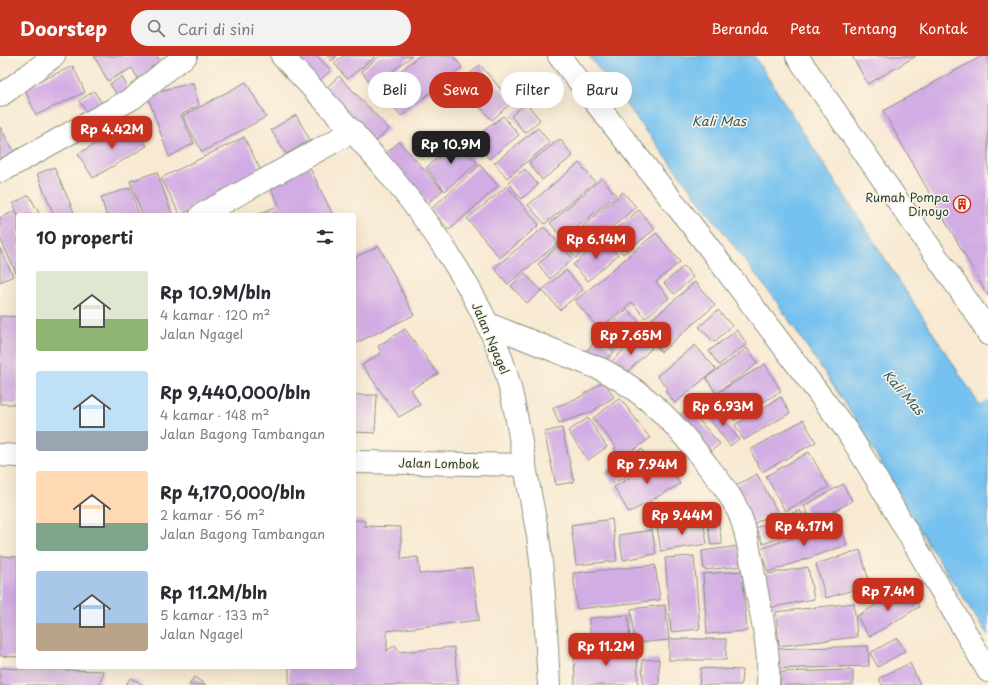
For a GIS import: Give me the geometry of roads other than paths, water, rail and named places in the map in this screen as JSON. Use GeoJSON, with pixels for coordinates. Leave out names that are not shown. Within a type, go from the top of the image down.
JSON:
{"type":"FeatureCollection","features":[{"type":"Feature","properties":{"kind":"main road"},"geometry":{"type":"LineString","coordinates":[[0,96],[54,56]]}},
{"type":"Feature","properties":{"kind":"main road"},"geometry":{"type":"LineString","coordinates":[[2,171],[133,98],[186,56]]}},
{"type":"Feature","properties":{"kind":"main road","name":"Jalan Ngagel"},"geometry":{"type":"LineString","coordinates":[[282,56],[353,131],[404,195],[462,275],[488,324],[507,377],[516,409],[538,537],[545,604],[549,685]]}},
{"type":"Feature","properties":{"kind":"main road"},"geometry":{"type":"LineString","coordinates":[[559,56],[591,99],[707,245],[847,432],[877,480],[988,671]]}},
{"type":"Feature","properties":{"kind":"main road"},"geometry":{"type":"LineString","coordinates":[[797,56],[984,326]]}},
{"type":"Feature","properties":{"kind":"main road"},"geometry":{"type":"LineString","coordinates":[[205,213],[353,131]]}},
{"type":"Feature","properties":{"kind":"main road"},"geometry":{"type":"LineString","coordinates":[[488,324],[589,364],[618,378],[642,394],[658,407],[717,477],[741,518],[766,637],[769,668],[768,685]]}},
{"type":"Feature","properties":{"kind":"main road"},"geometry":{"type":"LineString","coordinates":[[0,455],[16,456]]}},
{"type":"Feature","properties":{"kind":"main road","name":"Jalan Lombok"},"geometry":{"type":"LineString","coordinates":[[356,462],[525,465]]}},
{"type":"Feature","properties":{"kind":"water","name":"Kali Mas"},"geometry":{"type":"Polygon","coordinates":[[[589,56],[754,56],[988,418],[988,636],[927,542],[849,409],[776,301],[629,108],[632,108],[632,72],[601,72],[589,56]]]}},
{"type":"Feature","properties":{"kind":"waterway"},"geometry":{"type":"LineString","coordinates":[[971,415],[988,405]]}},
{"type":"Feature","properties":{"kind":"place","name":"Rumah Pompa Dinoyo"},"geometry":{"type":"Point","coordinates":[962,204]}}]}
